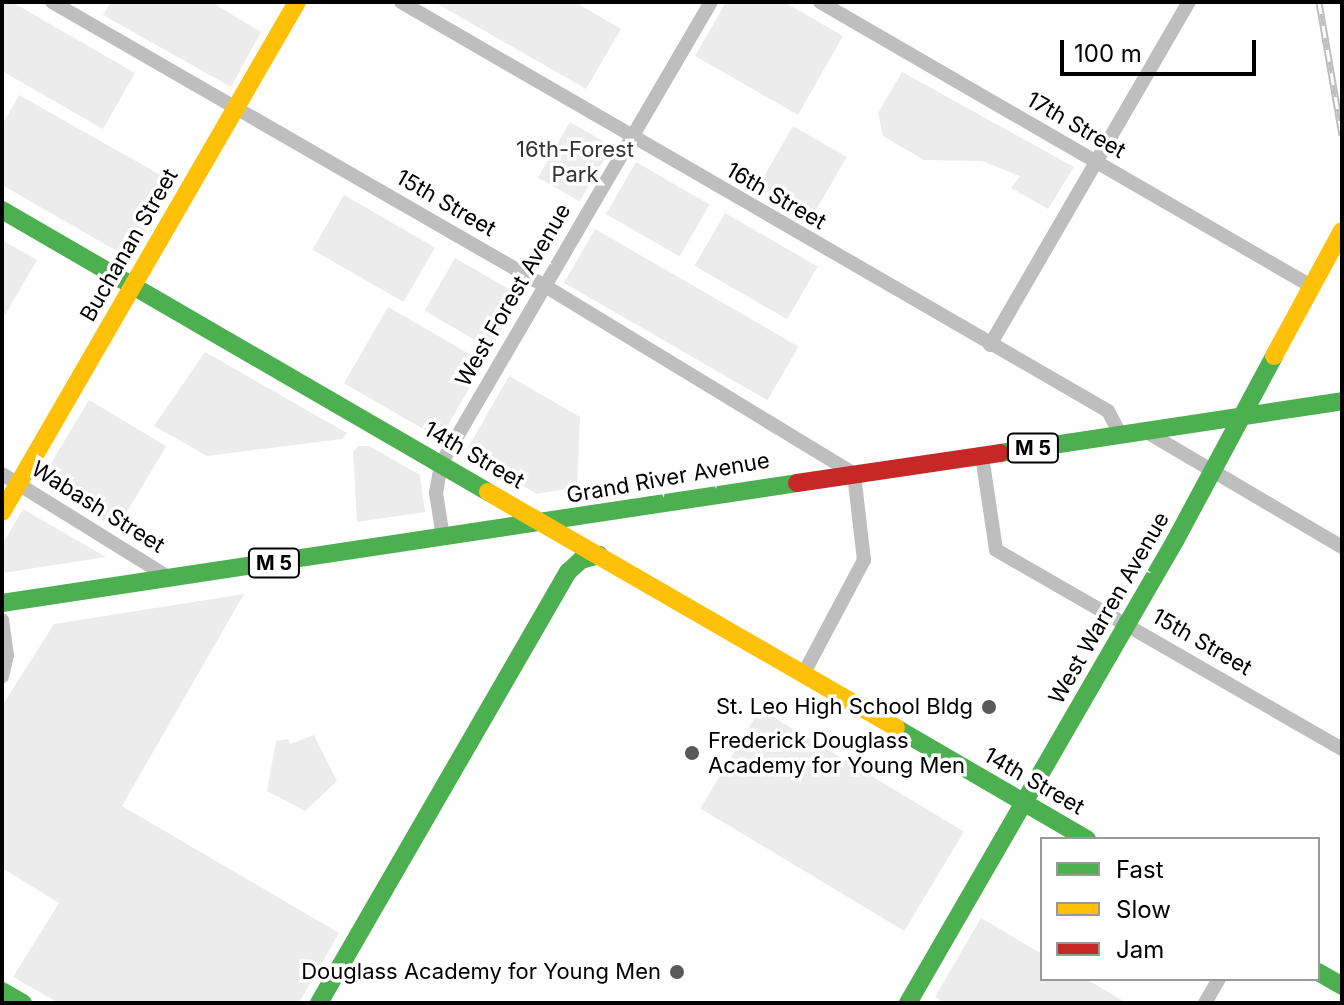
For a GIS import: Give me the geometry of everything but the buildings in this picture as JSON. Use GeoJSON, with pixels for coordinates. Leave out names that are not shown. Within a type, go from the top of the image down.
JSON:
{"type":"FeatureCollection","features":[{"type":"Feature","properties":{"kind":"street","name":"15th Street"},"geometry":{"type":"LineString","coordinates":[[52,2],[545,286],[854,474]]}},
{"type":"Feature","properties":{"kind":"street","name":"Buchanan Street"},"geometry":{"type":"LineString","coordinates":[[2,512],[297,2]]}},
{"type":"Feature","properties":{"kind":"street","name":"16th Street"},"geometry":{"type":"LineString","coordinates":[[401,2],[1108,411],[1120,434]]}},
{"type":"Feature","properties":{"kind":"street","name":"West Forest Avenue"},"geometry":{"type":"LineString","coordinates":[[443,537],[436,493],[441,464],[711,2]]}},
{"type":"Feature","properties":{"kind":"street","name":"17th Street"},"geometry":{"type":"LineString","coordinates":[[820,2],[1311,286]]}},
{"type":"Feature","properties":{"kind":"street"},"geometry":{"type":"LineString","coordinates":[[990,345],[1189,2]]}},
{"type":"Feature","properties":{"kind":"street","name":"14th Street"},"geometry":{"type":"LineString","coordinates":[[2,210],[1084,837]]}},
{"type":"Feature","properties":{"kind":"street","name":"West Warren Avenue"},"geometry":{"type":"LineString","coordinates":[[908,1003],[1214,471],[1239,417],[1342,231]]}},
{"type":"Feature","properties":{"kind":"street","name":"Grand River Avenue"},"geometry":{"type":"LineString","coordinates":[[2,603],[1342,401]]}},
{"type":"Feature","properties":{"kind":"street"},"geometry":{"type":"LineString","coordinates":[[1144,430],[1342,547]]}},
{"type":"Feature","properties":{"kind":"street","name":"15th Street"},"geometry":{"type":"LineString","coordinates":[[982,456],[996,550],[1342,749]]}},
{"type":"Feature","properties":{"kind":"street","name":"Wabash Street"},"geometry":{"type":"LineString","coordinates":[[2,474],[170,578]]}},
{"type":"Feature","properties":{"kind":"street"},"geometry":{"type":"LineString","coordinates":[[804,673],[864,560],[854,474]]}},
{"type":"Feature","properties":{"kind":"street"},"geometry":{"type":"LineString","coordinates":[[319,1003],[568,572],[581,560],[599,555]]}},
{"type":"Feature","properties":{"kind":"street"},"geometry":{"type":"LineString","coordinates":[[2,620],[7,655],[2,676]]}},
{"type":"Feature","properties":{"kind":"street"},"geometry":{"type":"LineString","coordinates":[[1320,973],[1342,986]]}},
{"type":"Feature","properties":{"kind":"street"},"geometry":{"type":"LineString","coordinates":[[1205,1003],[1218,981]]}},
{"type":"Feature","properties":{"kind":"street"},"geometry":{"type":"LineString","coordinates":[[2,991],[23,1003]]}},
{"type":"Feature","properties":{"kind":"green space"},"geometry":{"type":"Polygon","coordinates":[[[2,2],[12,2],[135,73],[103,129],[2,71],[2,2]]]}},
{"type":"Feature","properties":{"kind":"green space"},"geometry":{"type":"Polygon","coordinates":[[[111,2],[211,2],[261,32],[231,87],[103,15],[111,2]]]}},
{"type":"Feature","properties":{"kind":"green space"},"geometry":{"type":"Polygon","coordinates":[[[434,2],[575,2],[621,29],[586,89],[434,2]]]}},
{"type":"Feature","properties":{"kind":"green space"},"geometry":{"type":"Polygon","coordinates":[[[726,2],[784,2],[843,36],[798,115],[695,56],[726,2]]]}},
{"type":"Feature","properties":{"kind":"green space"},"geometry":{"type":"Polygon","coordinates":[[[902,72],[1074,167],[1048,209],[1011,188],[1020,176],[982,161],[924,160],[883,136],[878,113],[902,72]]]}},
{"type":"Feature","properties":{"kind":"green space"},"geometry":{"type":"Polygon","coordinates":[[[19,95],[173,182],[129,258],[2,185],[2,125],[19,95]]]}},
{"type":"Feature","properties":{"kind":"green space","name":"16th-Forest Park"},"geometry":{"type":"Polygon","coordinates":[[[570,122],[612,146],[580,201],[538,177],[570,122]]]}},
{"type":"Feature","properties":{"kind":"green space"},"geometry":{"type":"Polygon","coordinates":[[[793,126],[847,157],[812,218],[758,187],[793,126]]]}},
{"type":"Feature","properties":{"kind":"green space"},"geometry":{"type":"Polygon","coordinates":[[[636,162],[710,204],[680,256],[606,214],[636,162]]]}},
{"type":"Feature","properties":{"kind":"green space"},"geometry":{"type":"Polygon","coordinates":[[[344,195],[435,247],[403,302],[312,250],[344,195]]]}},
{"type":"Feature","properties":{"kind":"green space"},"geometry":{"type":"Polygon","coordinates":[[[725,213],[818,266],[787,319],[694,266],[725,213]]]}},
{"type":"Feature","properties":{"kind":"green space"},"geometry":{"type":"Polygon","coordinates":[[[595,229],[799,346],[768,400],[564,283],[595,229]]]}},
{"type":"Feature","properties":{"kind":"green space"},"geometry":{"type":"Polygon","coordinates":[[[2,240],[37,260],[2,320],[2,240]]]}},
{"type":"Feature","properties":{"kind":"green space"},"geometry":{"type":"Polygon","coordinates":[[[455,258],[521,296],[490,349],[424,311],[455,258]]]}},
{"type":"Feature","properties":{"kind":"green space"},"geometry":{"type":"Polygon","coordinates":[[[388,307],[484,362],[440,439],[344,383],[388,307]]]}},
{"type":"Feature","properties":{"kind":"green space"},"geometry":{"type":"Polygon","coordinates":[[[205,352],[347,433],[342,439],[207,456],[154,426],[205,352]]]}},
{"type":"Feature","properties":{"kind":"green space"},"geometry":{"type":"Polygon","coordinates":[[[509,376],[580,417],[577,487],[537,494],[465,453],[509,376]]]}},
{"type":"Feature","properties":{"kind":"green space"},"geometry":{"type":"Polygon","coordinates":[[[89,400],[166,446],[117,529],[40,482],[89,400]]]}},
{"type":"Feature","properties":{"kind":"green space"},"geometry":{"type":"Polygon","coordinates":[[[358,446],[369,446],[420,475],[425,512],[357,522],[353,452],[358,446]]]}},
{"type":"Feature","properties":{"kind":"green space"},"geometry":{"type":"Polygon","coordinates":[[[23,509],[106,557],[3,573],[2,545],[23,509]]]}},
{"type":"Feature","properties":{"kind":"green space"},"geometry":{"type":"Polygon","coordinates":[[[244,594],[122,806],[339,933],[299,1003],[59,1003],[13,977],[59,903],[2,868],[2,706],[54,624],[244,594]]]}},
{"type":"Feature","properties":{"kind":"green space"},"geometry":{"type":"Polygon","coordinates":[[[760,709],[964,832],[904,931],[700,808],[760,709]]]}},
{"type":"Feature","properties":{"kind":"green space"},"geometry":{"type":"Polygon","coordinates":[[[314,735],[337,781],[305,811],[267,791],[276,741],[288,739],[290,744],[314,735]]]}},
{"type":"Feature","properties":{"kind":"green space"},"geometry":{"type":"Polygon","coordinates":[[[981,918],[1040,953],[1040,981],[1089,981],[1127,1003],[945,1003],[935,997],[981,918]]]}},
{"type":"Feature","properties":{"kind":"railway"},"geometry":{"type":"LineString","coordinates":[[1319,2],[1342,135]]}},
{"type":"Feature","properties":{"kind":"traffic: fast"},"geometry":{"type":"LineString","coordinates":[[2,210],[488,492]]}},
{"type":"Feature","properties":{"kind":"traffic: fast"},"geometry":{"type":"LineString","coordinates":[[908,1003],[1175,541],[1274,356]]}},
{"type":"Feature","properties":{"kind":"traffic: fast"},"geometry":{"type":"LineString","coordinates":[[1000,453],[1342,401]]}},
{"type":"Feature","properties":{"kind":"traffic: fast"},"geometry":{"type":"LineString","coordinates":[[2,603],[797,483]]}},
{"type":"Feature","properties":{"kind":"traffic: fast"},"geometry":{"type":"LineString","coordinates":[[319,1003],[568,572],[581,560],[599,555]]}},
{"type":"Feature","properties":{"kind":"traffic: fast"},"geometry":{"type":"LineString","coordinates":[[896,728],[1084,837]]}},
{"type":"Feature","properties":{"kind":"traffic: fast"},"geometry":{"type":"LineString","coordinates":[[1320,973],[1342,986]]}},
{"type":"Feature","properties":{"kind":"traffic: fast"},"geometry":{"type":"LineString","coordinates":[[2,991],[23,1003]]}},
{"type":"Feature","properties":{"kind":"traffic: slow"},"geometry":{"type":"LineString","coordinates":[[2,512],[297,2]]}},
{"type":"Feature","properties":{"kind":"traffic: slow"},"geometry":{"type":"LineString","coordinates":[[1274,356],[1342,231]]}},
{"type":"Feature","properties":{"kind":"traffic: slow"},"geometry":{"type":"LineString","coordinates":[[488,492],[896,728]]}},
{"type":"Feature","properties":{"kind":"traffic: jam"},"geometry":{"type":"LineString","coordinates":[[797,483],[1000,453]]}},
{"type":"Feature","properties":{"kind":"place","name":"St. Leo High School Bldg"},"geometry":{"type":"Point","coordinates":[989,707]}},
{"type":"Feature","properties":{"kind":"place","name":"Frederick Douglass Academy for Young Men"},"geometry":{"type":"Point","coordinates":[692,753]}},
{"type":"Feature","properties":{"kind":"place","name":"Douglass Academy for Young Men"},"geometry":{"type":"Point","coordinates":[677,972]}}]}
